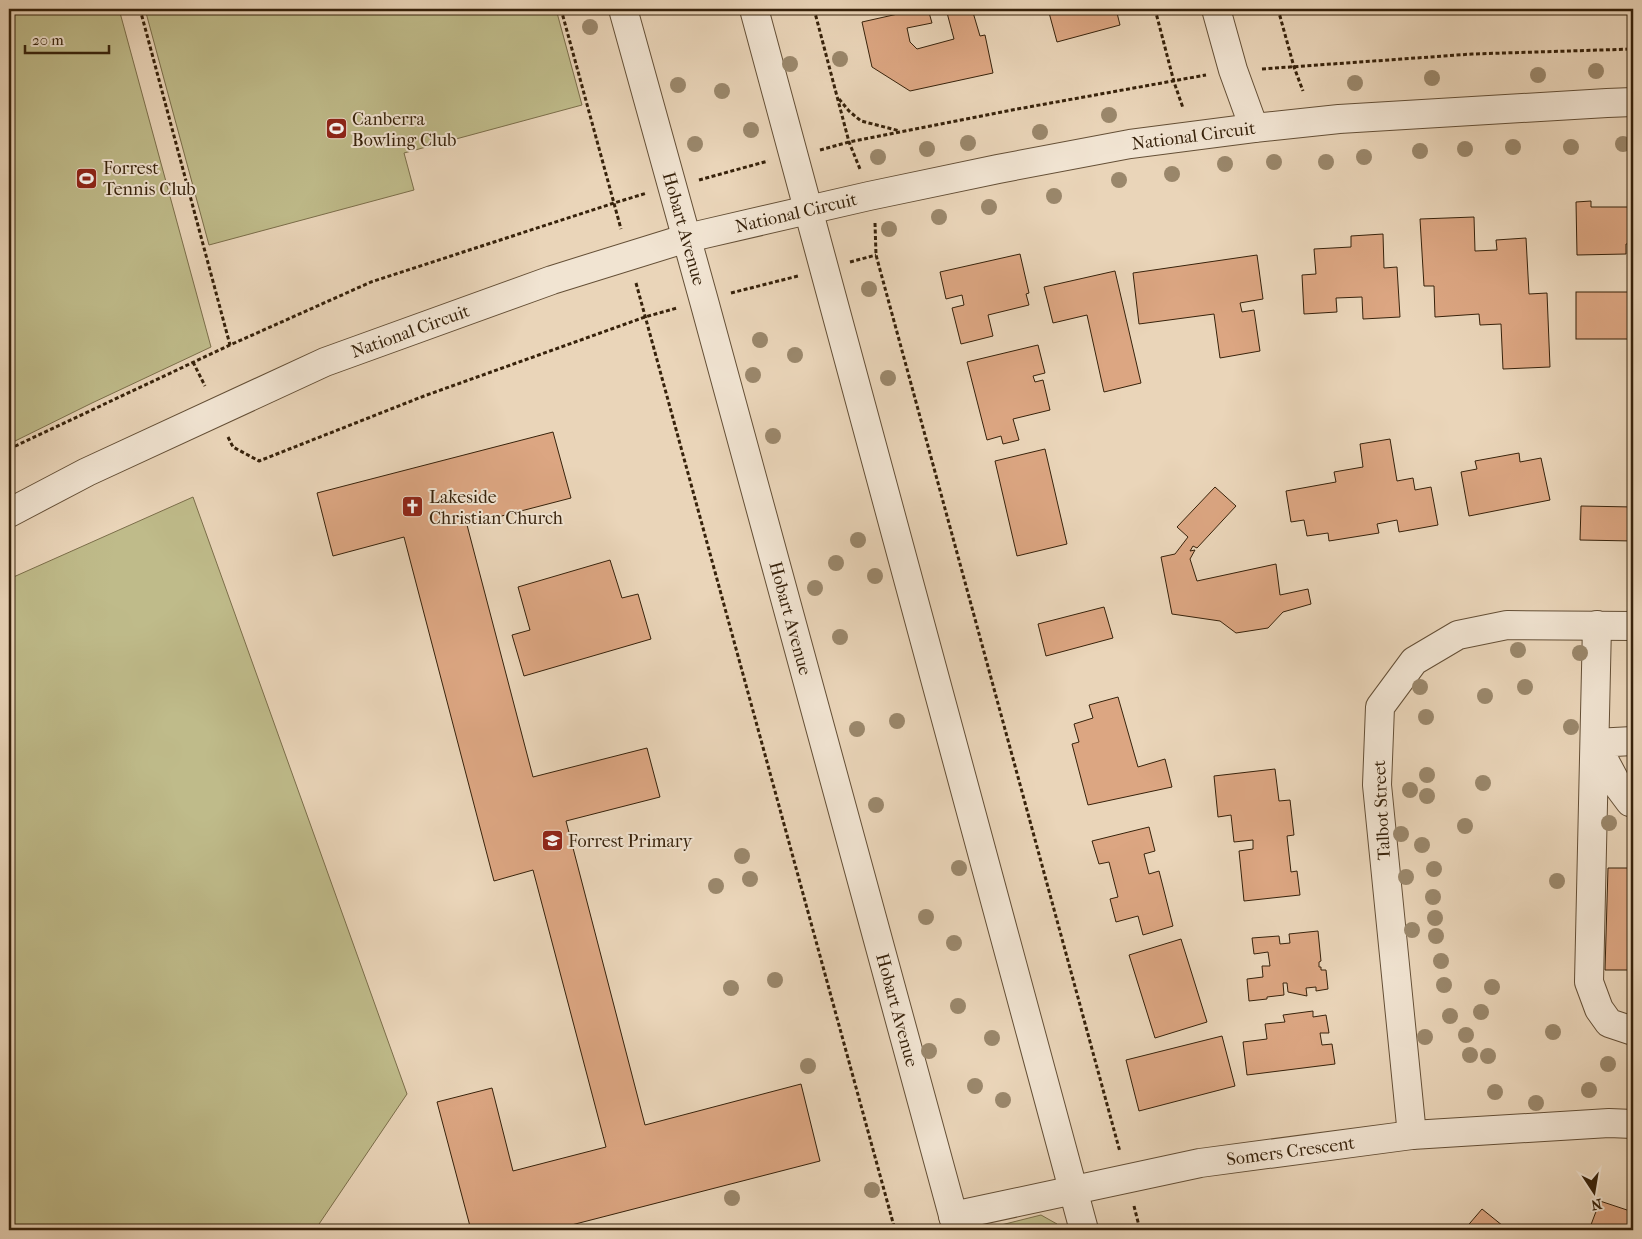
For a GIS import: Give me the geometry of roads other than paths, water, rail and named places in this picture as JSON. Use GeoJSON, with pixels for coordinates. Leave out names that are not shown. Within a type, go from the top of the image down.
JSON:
{"type":"FeatureCollection","features":[{"type":"Feature","properties":{"kind":"street","name":"Hobart Avenue"},"geometry":{"type":"LineString","coordinates":[[623,9],[956,1223]]}},
{"type":"Feature","properties":{"kind":"street"},"geometry":{"type":"LineString","coordinates":[[754,9],[1084,1230]]}},
{"type":"Feature","properties":{"kind":"street"},"geometry":{"type":"LineString","coordinates":[[1216,9],[1233,70],[1254,128]]}},
{"type":"Feature","properties":{"kind":"street","name":"National Circuit"},"geometry":{"type":"LineString","coordinates":[[9,512],[88,472],[325,362],[552,280],[687,238],[808,208],[1130,144],[1339,119],[1607,102],[1633,102]]}},
{"type":"Feature","properties":{"kind":"street","name":"Talbot Street"},"geometry":{"type":"LineString","coordinates":[[1412,1135],[1377,785],[1380,707],[1414,661],[1458,635],[1507,625],[1633,626]]}},
{"type":"Feature","properties":{"kind":"street"},"geometry":{"type":"LineString","coordinates":[[1597,625],[1589,982],[1599,1009],[1609,1022],[1633,1031]]}},
{"type":"Feature","properties":{"kind":"street"},"geometry":{"type":"LineString","coordinates":[[1595,743],[1633,741]]}},
{"type":"Feature","properties":{"kind":"street"},"geometry":{"type":"LineString","coordinates":[[1595,743],[1618,786],[1630,802],[1633,802]]}},
{"type":"Feature","properties":{"kind":"street","name":"Somers Crescent"},"geometry":{"type":"LineString","coordinates":[[956,1223],[1073,1190],[1200,1163],[1412,1135],[1633,1124]]}},
{"type":"Feature","properties":{"kind":"place","name":"Canberra Bowling Club"},"geometry":{"type":"Point","coordinates":[336,129]}},
{"type":"Feature","properties":{"kind":"place","name":"Forrest Tennis Club"},"geometry":{"type":"Point","coordinates":[87,178]}},
{"type":"Feature","properties":{"kind":"place","name":"Lakeside Christian Church"},"geometry":{"type":"Point","coordinates":[413,507]}},
{"type":"Feature","properties":{"kind":"place","name":"Forrest Primary"},"geometry":{"type":"Point","coordinates":[552,841]}}]}
